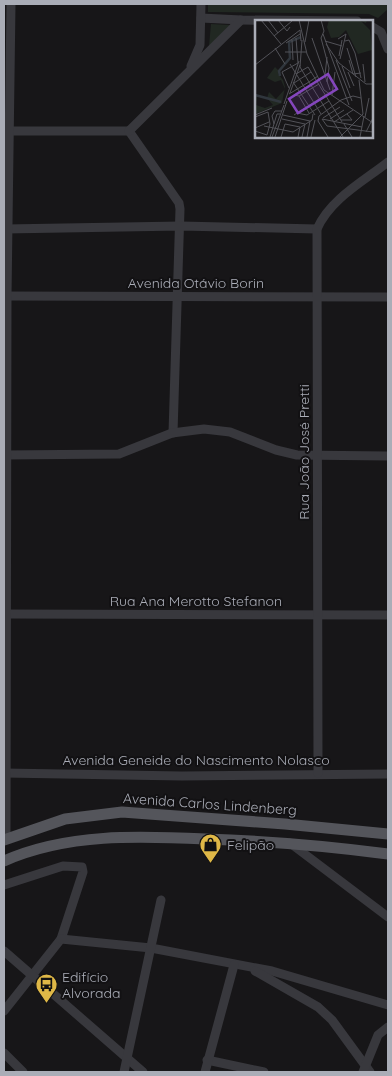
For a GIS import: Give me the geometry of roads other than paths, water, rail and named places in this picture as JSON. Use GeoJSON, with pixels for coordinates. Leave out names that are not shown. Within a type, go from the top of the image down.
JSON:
{"type":"FeatureCollection","features":[{"type":"Feature","properties":{"kind":"main road","name":"Avenida Carlos Lindenberg"},"geometry":{"type":"LineString","coordinates":[[5,840],[65,819],[122,812],[388,834]]}},
{"type":"Feature","properties":{"kind":"main road"},"geometry":{"type":"LineString","coordinates":[[4,861],[44,847],[123,837],[290,843],[388,854]]}},
{"type":"Feature","properties":{"kind":"street"},"geometry":{"type":"LineString","coordinates":[[5,840],[6,131],[11,4]]}},
{"type":"Feature","properties":{"kind":"street"},"geometry":{"type":"LineString","coordinates":[[189,70],[200,45],[201,4]]}},
{"type":"Feature","properties":{"kind":"street"},"geometry":{"type":"LineString","coordinates":[[201,18],[255,20]]}},
{"type":"Feature","properties":{"kind":"street"},"geometry":{"type":"LineString","coordinates":[[6,131],[129,131],[241,20]]}},
{"type":"Feature","properties":{"kind":"street"},"geometry":{"type":"LineString","coordinates":[[372,27],[381,32],[388,48]]}},
{"type":"Feature","properties":{"kind":"street"},"geometry":{"type":"LineString","coordinates":[[129,131],[179,203],[181,226],[174,433]]}},
{"type":"Feature","properties":{"kind":"street"},"geometry":{"type":"LineString","coordinates":[[6,229],[181,226],[317,229],[332,206],[388,162]]}},
{"type":"Feature","properties":{"kind":"street","name":"Rua João José Pretti"},"geometry":{"type":"LineString","coordinates":[[317,229],[318,774]]}},
{"type":"Feature","properties":{"kind":"street","name":"Avenida Otávio Borin"},"geometry":{"type":"LineString","coordinates":[[5,296],[388,297]]}},
{"type":"Feature","properties":{"kind":"street"},"geometry":{"type":"LineString","coordinates":[[6,455],[119,454],[174,433],[198,429],[223,431],[281,452],[318,456],[388,456]]}},
{"type":"Feature","properties":{"kind":"street","name":"Rua Ana Merotto Stefanon"},"geometry":{"type":"LineString","coordinates":[[5,614],[388,615]]}},
{"type":"Feature","properties":{"kind":"street","name":"Avenida Geneide do Nascimento Nolasco"},"geometry":{"type":"LineString","coordinates":[[5,773],[182,776],[388,774]]}},
{"type":"Feature","properties":{"kind":"street"},"geometry":{"type":"LineString","coordinates":[[290,843],[388,917]]}},
{"type":"Feature","properties":{"kind":"street"},"geometry":{"type":"LineString","coordinates":[[4,885],[63,866],[82,867],[83,872],[61,939],[4,1011]]}},
{"type":"Feature","properties":{"kind":"street"},"geometry":{"type":"LineString","coordinates":[[124,1072],[161,900]]}},
{"type":"Feature","properties":{"kind":"street"},"geometry":{"type":"LineString","coordinates":[[61,939],[151,948],[248,968],[272,971],[388,1005]]}},
{"type":"Feature","properties":{"kind":"street"},"geometry":{"type":"LineString","coordinates":[[4,951],[143,1072]]}},
{"type":"Feature","properties":{"kind":"street"},"geometry":{"type":"LineString","coordinates":[[205,1072],[234,965]]}},
{"type":"Feature","properties":{"kind":"street"},"geometry":{"type":"LineString","coordinates":[[248,968],[318,1007],[332,1020],[366,1070]]}},
{"type":"Feature","properties":{"kind":"street"},"geometry":{"type":"LineString","coordinates":[[366,1070],[378,1035],[388,1027]]}},
{"type":"Feature","properties":{"kind":"street"},"geometry":{"type":"LineString","coordinates":[[4,1053],[23,1072]]}},
{"type":"Feature","properties":{"kind":"street"},"geometry":{"type":"LineString","coordinates":[[207,1060],[264,1072]]}},
{"type":"Feature","properties":{"kind":"place","name":"Felipão"},"geometry":{"type":"Point","coordinates":[211,864]}},
{"type":"Feature","properties":{"kind":"place","name":"Edifício Alvorada"},"geometry":{"type":"Point","coordinates":[46,1004]}}]}
